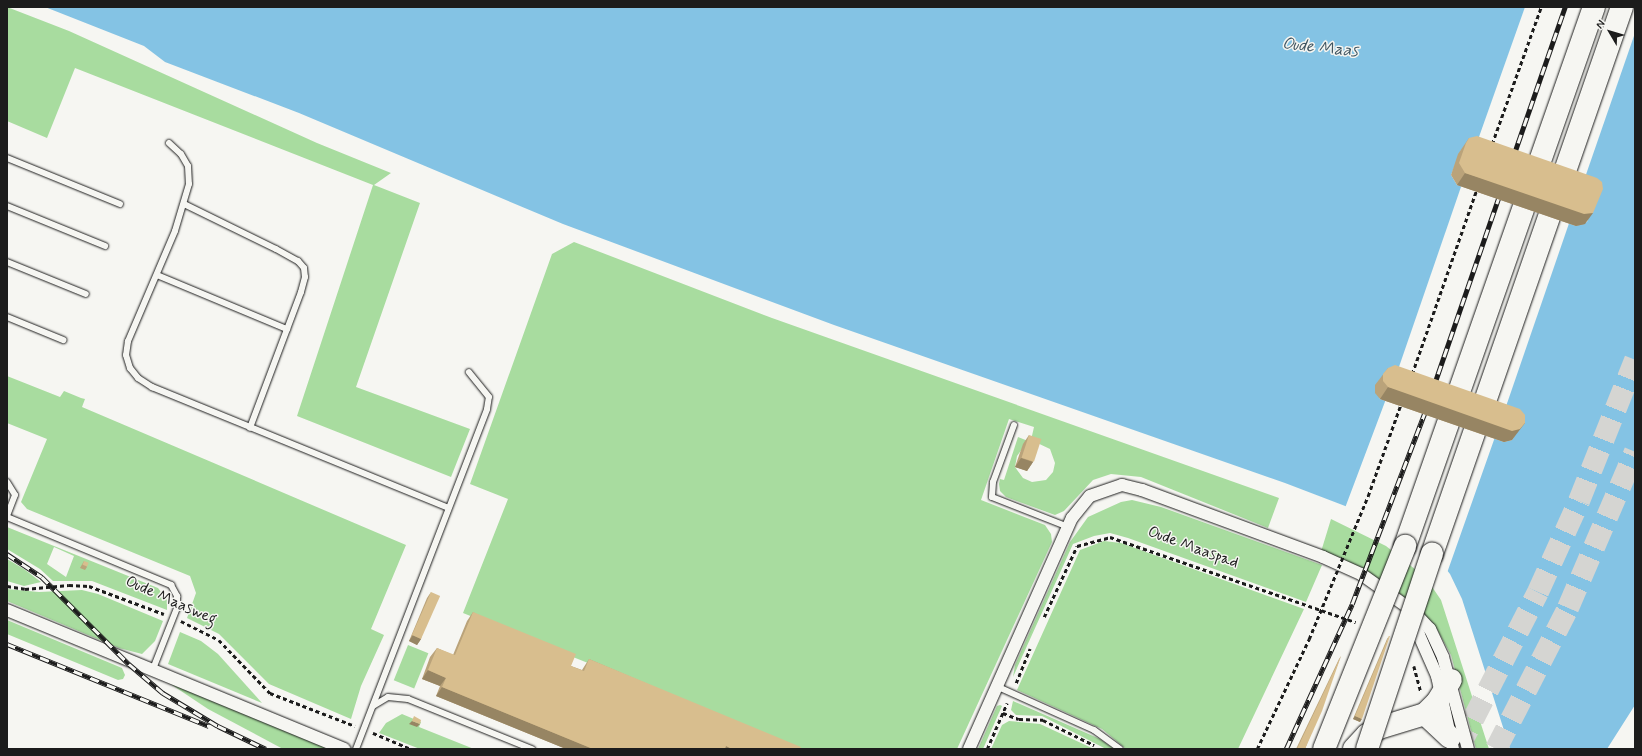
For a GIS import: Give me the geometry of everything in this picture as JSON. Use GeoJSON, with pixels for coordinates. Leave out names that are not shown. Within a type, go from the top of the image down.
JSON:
{"type":"FeatureCollection","features":[{"type":"Feature","properties":{"kind":"highway"},"geometry":{"type":"LineString","coordinates":[[1324,749],[1408,539],[1594,7]]}},
{"type":"Feature","properties":{"kind":"highway"},"geometry":{"type":"LineString","coordinates":[[1367,749],[1476,426],[1622,7]]}},
{"type":"Feature","properties":{"kind":"highway"},"geometry":{"type":"LineString","coordinates":[[1354,749],[1367,735],[1380,728],[1425,714],[1446,688]]}},
{"type":"Feature","properties":{"kind":"highway"},"geometry":{"type":"LineString","coordinates":[[1425,714],[1451,743]]}},
{"type":"Feature","properties":{"kind":"street"},"geometry":{"type":"LineString","coordinates":[[969,749],[1068,528],[1090,496],[1122,486],[1129,487],[1323,557],[1361,574],[1414,611],[1430,629],[1446,688],[1468,749]]}},
{"type":"Feature","properties":{"kind":"street"},"geometry":{"type":"LineString","coordinates":[[1386,592],[1419,635],[1437,676],[1446,688],[1451,743]]}},
{"type":"Feature","properties":{"kind":"street"},"geometry":{"type":"LineString","coordinates":[[7,610],[344,749]]}},
{"type":"Feature","properties":{"kind":"lane"},"geometry":{"type":"LineString","coordinates":[[170,143],[181,154],[188,166],[189,184],[184,204],[128,341],[126,355],[130,368],[138,378],[152,387],[448,508]]}},
{"type":"Feature","properties":{"kind":"lane"},"geometry":{"type":"LineString","coordinates":[[7,158],[120,204]]}},
{"type":"Feature","properties":{"kind":"lane"},"geometry":{"type":"LineString","coordinates":[[184,204],[298,261],[304,268],[305,277],[250,428]]}},
{"type":"Feature","properties":{"kind":"lane"},"geometry":{"type":"LineString","coordinates":[[7,206],[105,246]]}},
{"type":"Feature","properties":{"kind":"lane"},"geometry":{"type":"LineString","coordinates":[[7,262],[86,294]]}},
{"type":"Feature","properties":{"kind":"lane"},"geometry":{"type":"LineString","coordinates":[[156,275],[287,329]]}},
{"type":"Feature","properties":{"kind":"lane"},"geometry":{"type":"LineString","coordinates":[[7,317],[63,340]]}},
{"type":"Feature","properties":{"kind":"lane"},"geometry":{"type":"LineString","coordinates":[[356,749],[489,397],[468,372]]}},
{"type":"Feature","properties":{"kind":"lane"},"geometry":{"type":"LineString","coordinates":[[1014,425],[993,482],[992,497],[1068,528]]}},
{"type":"Feature","properties":{"kind":"lane"},"geometry":{"type":"LineString","coordinates":[[7,482],[15,495],[7,516],[165,581],[174,589],[177,596],[177,608],[153,670]]}},
{"type":"Feature","properties":{"kind":"lane"},"geometry":{"type":"LineString","coordinates":[[996,686],[1094,730],[1120,749]]}},
{"type":"Feature","properties":{"kind":"lane"},"geometry":{"type":"LineString","coordinates":[[372,707],[388,697],[408,699],[532,749]]}},
{"type":"Feature","properties":{"kind":"path"},"geometry":{"type":"LineString","coordinates":[[1490,150],[1541,7]]}},
{"type":"Feature","properties":{"kind":"path"},"geometry":{"type":"LineString","coordinates":[[1410,381],[1480,180]]}},
{"type":"Feature","properties":{"kind":"path"},"geometry":{"type":"LineString","coordinates":[[1257,749],[1315,624],[1368,496],[1402,403]]}},
{"type":"Feature","properties":{"kind":"path","name":"Oude Maaspad"},"geometry":{"type":"LineString","coordinates":[[1043,619],[1077,546],[1110,537],[1364,625]]}},
{"type":"Feature","properties":{"kind":"path","name":"Oude Maasweg"},"geometry":{"type":"LineString","coordinates":[[7,586],[25,589],[69,585],[89,586],[174,618],[218,640],[270,693],[411,749]]}},
{"type":"Feature","properties":{"kind":"path"},"geometry":{"type":"LineString","coordinates":[[987,749],[1031,647]]}},
{"type":"Feature","properties":{"kind":"path"},"geometry":{"type":"LineString","coordinates":[[1413,665],[1418,677],[1425,714]]}},
{"type":"Feature","properties":{"kind":"path"},"geometry":{"type":"LineString","coordinates":[[1003,713],[1019,719],[1043,720],[1099,748]]}},
{"type":"Feature","properties":{"kind":"green space"},"geometry":{"type":"Polygon","coordinates":[[[7,7],[69,31],[317,143],[391,173],[374,185],[420,203],[356,387],[470,429],[451,477],[297,416],[373,185],[75,68],[47,138],[7,121],[7,7]]]}},
{"type":"Feature","properties":{"kind":"green space"},"geometry":{"type":"Polygon","coordinates":[[[574,242],[772,318],[1279,498],[1268,528],[1141,477],[1111,474],[1093,480],[1064,511],[1055,515],[1006,497],[1000,491],[1000,479],[1004,480],[1018,437],[1028,441],[1017,456],[1015,467],[1023,478],[1032,482],[1046,480],[1053,472],[1055,463],[1050,449],[1031,440],[1034,427],[1009,419],[981,500],[1045,525],[1051,534],[1052,542],[957,749],[803,749],[463,613],[508,499],[470,484],[552,254],[574,242]]]}},
{"type":"Feature","properties":{"kind":"green space"},"geometry":{"type":"Polygon","coordinates":[[[7,376],[60,397],[64,391],[85,399],[82,407],[406,545],[371,629],[384,635],[361,686],[351,719],[269,684],[219,634],[187,618],[196,593],[190,576],[27,509],[21,502],[47,439],[7,423],[7,376]]]}},
{"type":"Feature","properties":{"kind":"green space"},"geometry":{"type":"Polygon","coordinates":[[[1132,500],[1161,507],[1322,565],[1306,602],[1128,538],[1110,533],[1094,536],[1073,544],[1013,677],[1015,665],[1070,542],[1088,517],[1121,502],[1132,500]]]}},
{"type":"Feature","properties":{"kind":"green space"},"geometry":{"type":"Polygon","coordinates":[[[1331,519],[1386,546],[1426,578],[1441,600],[1489,749],[1476,749],[1451,655],[1434,624],[1389,584],[1320,555],[1331,519]]]}},
{"type":"Feature","properties":{"kind":"green space"},"geometry":{"type":"Polygon","coordinates":[[[7,527],[158,588],[167,600],[167,610],[92,581],[53,581],[40,569],[7,549],[7,527]],[[54,547],[47,564],[66,577],[74,556],[54,547]]]}},
{"type":"Feature","properties":{"kind":"green space"},"geometry":{"type":"Polygon","coordinates":[[[1104,541],[1121,543],[1304,609],[1238,749],[1126,749],[1102,729],[1017,690],[1080,550],[1104,541]]]}},
{"type":"Feature","properties":{"kind":"green space"},"geometry":{"type":"Polygon","coordinates":[[[7,559],[24,569],[41,582],[24,586],[7,581],[7,559]]]}},
{"type":"Feature","properties":{"kind":"green space"},"geometry":{"type":"Polygon","coordinates":[[[7,589],[39,592],[82,590],[98,594],[163,621],[155,641],[142,654],[119,648],[7,601],[7,589]]]}},
{"type":"Feature","properties":{"kind":"green space"},"geometry":{"type":"Polygon","coordinates":[[[7,620],[122,668],[125,675],[123,679],[118,680],[7,634],[7,620]]]}},
{"type":"Feature","properties":{"kind":"green space"},"geometry":{"type":"Polygon","coordinates":[[[180,632],[201,641],[218,654],[262,703],[168,664],[180,632]]]}},
{"type":"Feature","properties":{"kind":"green space"},"geometry":{"type":"Polygon","coordinates":[[[408,645],[428,653],[414,688],[394,680],[408,645]]]}},
{"type":"Feature","properties":{"kind":"green space"},"geometry":{"type":"Polygon","coordinates":[[[163,679],[329,749],[283,749],[208,709],[163,679]]]}},
{"type":"Feature","properties":{"kind":"green space"},"geometry":{"type":"Polygon","coordinates":[[[1013,701],[1100,739],[1114,749],[1106,749],[1042,716],[1016,715],[1011,710],[1013,701]]]}},
{"type":"Feature","properties":{"kind":"green space"},"geometry":{"type":"Polygon","coordinates":[[[997,706],[1002,706],[983,749],[978,749],[997,706]]]}},
{"type":"Feature","properties":{"kind":"green space"},"geometry":{"type":"Polygon","coordinates":[[[402,714],[421,722],[419,727],[474,749],[420,749],[379,733],[386,723],[402,714]]]}},
{"type":"Feature","properties":{"kind":"green space"},"geometry":{"type":"Polygon","coordinates":[[[1009,721],[1040,724],[1094,749],[991,749],[1002,725],[1009,721]]]}},
{"type":"Feature","properties":{"kind":"water","name":"Oude Maas"},"geometry":{"type":"Polygon","coordinates":[[[45,7],[1635,7],[1635,705],[1607,749],[1510,749],[1462,599],[1450,574],[1434,554],[1413,539],[1353,509],[1285,483],[834,325],[563,224],[299,113],[165,62],[144,46],[45,7]],[[1461,150],[1451,175],[1457,185],[1576,226],[1587,222],[1595,201],[1461,150]],[[1380,379],[1375,389],[1380,399],[1504,442],[1512,440],[1516,434],[1380,379]]]}},
{"type":"Feature","properties":{"kind":"pier"},"geometry":{"type":"Polygon","coordinates":[[[1525,7],[1635,7],[1635,33],[1581,189],[1474,151],[1525,7]]]}},
{"type":"Feature","properties":{"kind":"pier"},"geometry":{"type":"Polygon","coordinates":[[[1462,184],[1570,221],[1502,419],[1394,382],[1462,184]]]}},
{"type":"Feature","properties":{"kind":"pier"},"geometry":{"type":"Polygon","coordinates":[[[1386,399],[1495,437],[1447,573],[1433,556],[1412,540],[1345,508],[1386,399]]]}},
{"type":"Feature","properties":{"kind":"building"},"geometry":{"type":"Polygon","coordinates":[[[1477,136],[1597,178],[1602,182],[1603,189],[1593,213],[1584,214],[1465,173],[1459,163],[1469,138],[1477,136]]]}},
{"type":"Feature","properties":{"kind":"building"},"geometry":{"type":"Polygon","coordinates":[[[1395,365],[1520,409],[1525,415],[1525,423],[1520,429],[1512,431],[1388,387],[1383,381],[1383,374],[1388,368],[1395,365]]]}},
{"type":"Feature","properties":{"kind":"building"},"geometry":{"type":"Polygon","coordinates":[[[1029,435],[1041,439],[1034,462],[1022,458],[1029,435]]]}},
{"type":"Feature","properties":{"kind":"building"},"geometry":{"type":"Polygon","coordinates":[[[84,561],[89,563],[87,567],[83,565],[84,561]]]}},
{"type":"Feature","properties":{"kind":"building"},"geometry":{"type":"Polygon","coordinates":[[[431,592],[440,596],[421,639],[412,635],[431,592]]]}},
{"type":"Feature","properties":{"kind":"building"},"geometry":{"type":"Polygon","coordinates":[[[473,612],[576,654],[571,666],[584,671],[589,659],[801,747],[800,749],[732,749],[726,746],[725,749],[593,749],[442,687],[446,678],[428,670],[437,648],[455,655],[473,612]]]}},
{"type":"Feature","properties":{"kind":"building"},"geometry":{"type":"Polygon","coordinates":[[[1390,636],[1362,719],[1355,716],[1390,636]]]}},
{"type":"Feature","properties":{"kind":"building"},"geometry":{"type":"Polygon","coordinates":[[[1341,656],[1322,711],[1305,749],[1297,749],[1341,656]]]}},
{"type":"Feature","properties":{"kind":"building"},"geometry":{"type":"Polygon","coordinates":[[[414,716],[421,720],[420,724],[412,721],[414,716]]]}},
{"type":"Feature","properties":{"kind":"tunnel"},"geometry":{"type":"LineString","coordinates":[[1458,749],[1538,592],[1579,501],[1635,360]]}},
{"type":"Feature","properties":{"kind":"tunnel"},"geometry":{"type":"LineString","coordinates":[[1496,749],[1568,608],[1635,452]]}},
{"type":"Feature","properties":{"kind":"railway"},"geometry":{"type":"LineString","coordinates":[[1512,160],[1565,7]]}},
{"type":"Feature","properties":{"kind":"railway"},"geometry":{"type":"LineString","coordinates":[[1432,391],[1502,188]]}},
{"type":"Feature","properties":{"kind":"railway"},"geometry":{"type":"LineString","coordinates":[[1286,749],[1352,604],[1428,404]]}},
{"type":"Feature","properties":{"kind":"railway"},"geometry":{"type":"LineString","coordinates":[[7,554],[42,577],[129,664],[163,693],[218,726],[266,749]]}},
{"type":"Feature","properties":{"kind":"railway"},"geometry":{"type":"LineString","coordinates":[[7,644],[209,726]]}}]}
